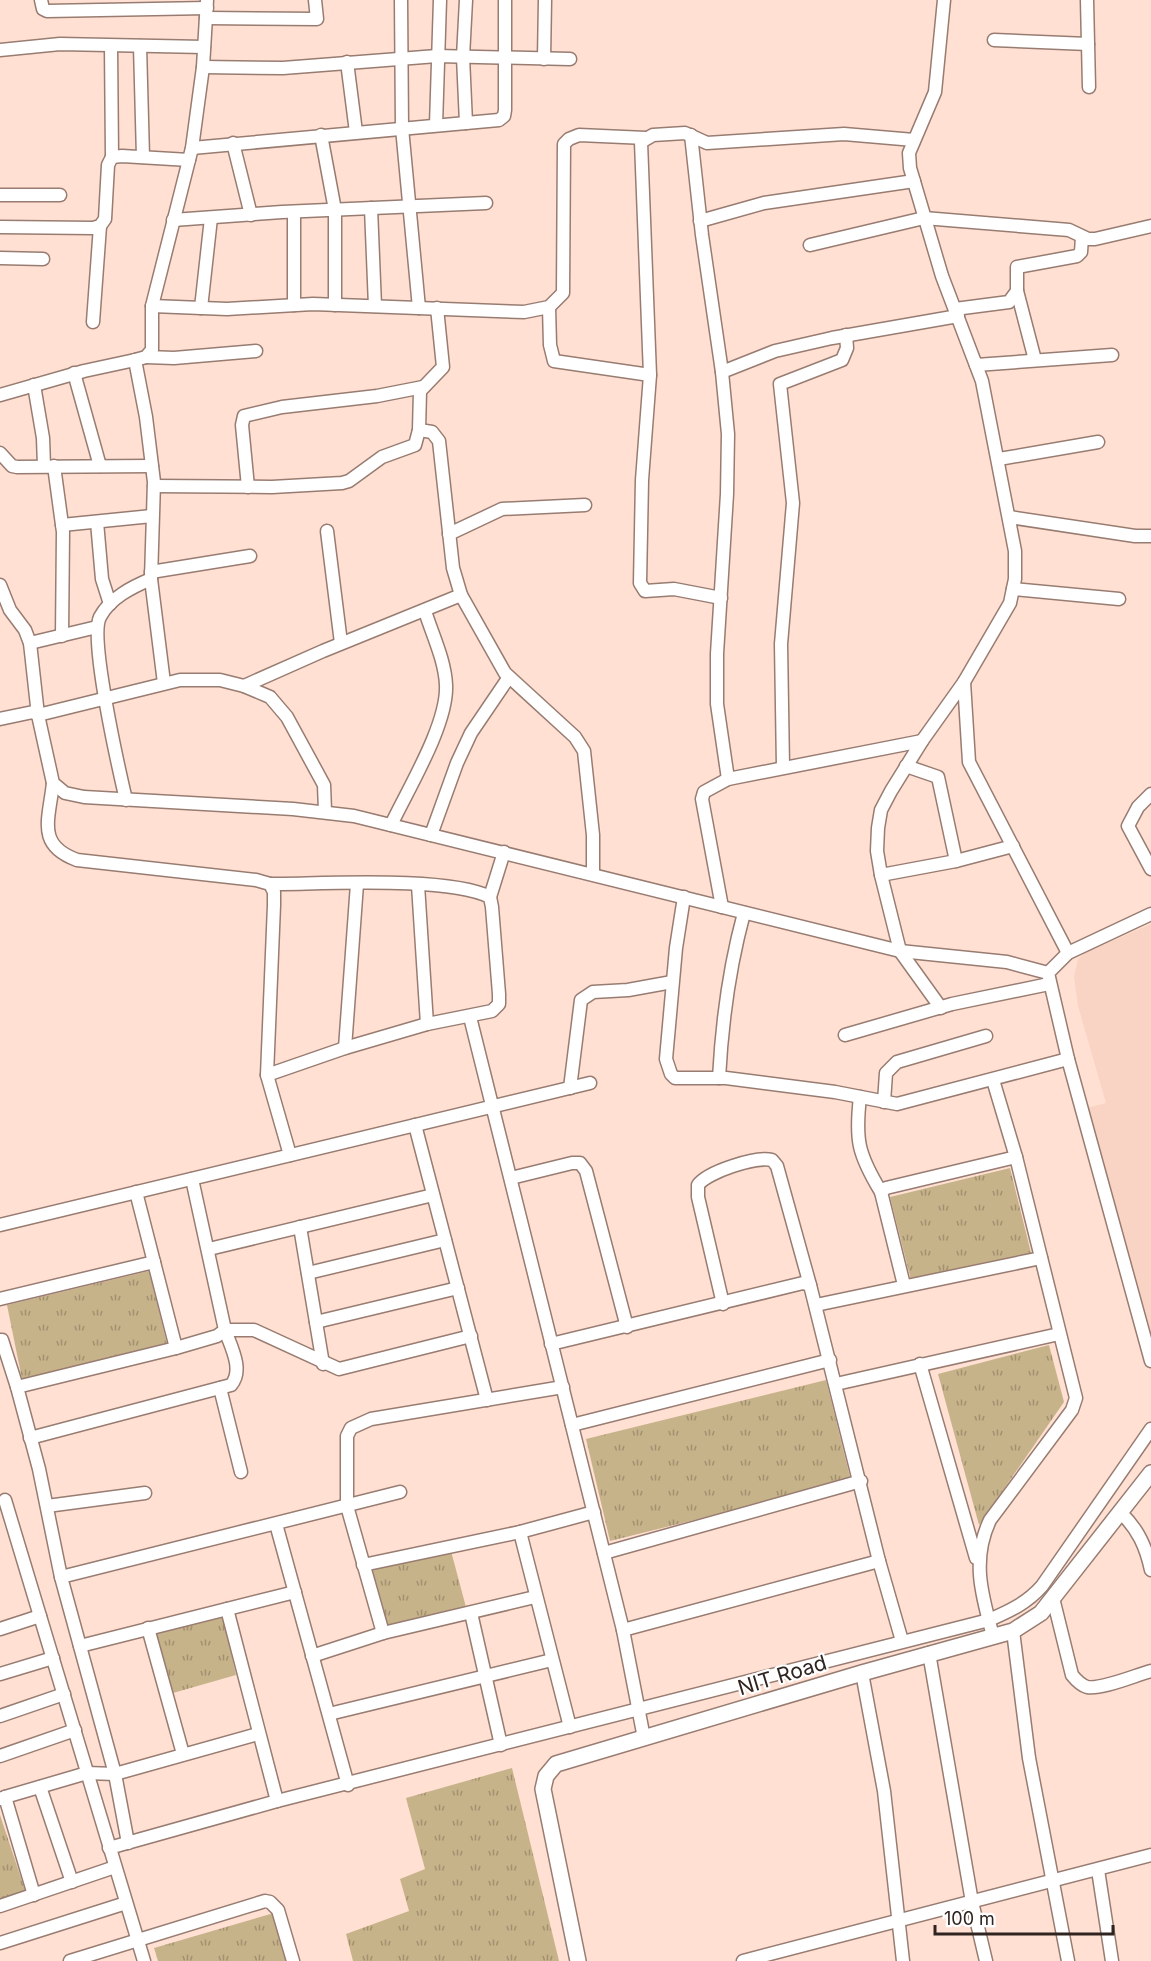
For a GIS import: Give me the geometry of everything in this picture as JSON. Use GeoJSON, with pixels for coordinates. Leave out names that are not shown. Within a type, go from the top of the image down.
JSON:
{"type":"FeatureCollection","features":[{"type":"Feature","properties":{"kind":"main road","name":"NIT Road"},"geometry":{"type":"LineString","coordinates":[[578,1961],[543,1789],[546,1776],[556,1764],[862,1672],[1013,1631],[1041,1613],[1151,1473]]}},
{"type":"Feature","properties":{"kind":"street"},"geometry":{"type":"LineString","coordinates":[[41,0],[43,9],[47,11],[207,9],[316,19],[315,0]]}},
{"type":"Feature","properties":{"kind":"street"},"geometry":{"type":"LineString","coordinates":[[401,0],[402,128],[418,308]]}},
{"type":"Feature","properties":{"kind":"street"},"geometry":{"type":"LineString","coordinates":[[436,125],[440,0]]}},
{"type":"Feature","properties":{"kind":"street"},"geometry":{"type":"LineString","coordinates":[[466,0],[463,57],[466,123]]}},
{"type":"Feature","properties":{"kind":"street"},"geometry":{"type":"LineString","coordinates":[[112,157],[191,154],[233,143],[498,120],[504,116],[505,0]]}},
{"type":"Feature","properties":{"kind":"street"},"geometry":{"type":"LineString","coordinates":[[544,59],[545,0]]}},
{"type":"Feature","properties":{"kind":"street"},"geometry":{"type":"LineString","coordinates":[[941,1008],[900,951],[880,875],[877,851],[881,810],[922,741],[964,682],[1010,603],[1015,551],[999,459],[982,381],[924,218],[909,153],[935,92],[944,0]]}},
{"type":"Feature","properties":{"kind":"street"},"geometry":{"type":"LineString","coordinates":[[1087,0],[1089,87]]}},
{"type":"Feature","properties":{"kind":"street"},"geometry":{"type":"LineString","coordinates":[[140,358],[152,350],[152,306],[191,154],[203,67],[207,9]]}},
{"type":"Feature","properties":{"kind":"street"},"geometry":{"type":"LineString","coordinates":[[994,40],[1088,44]]}},
{"type":"Feature","properties":{"kind":"street"},"geometry":{"type":"LineString","coordinates":[[0,50],[60,44],[204,47]]}},
{"type":"Feature","properties":{"kind":"street"},"geometry":{"type":"LineString","coordinates":[[93,322],[100,226],[105,219],[108,165],[112,157],[111,46]]}},
{"type":"Feature","properties":{"kind":"street"},"geometry":{"type":"LineString","coordinates":[[140,46],[143,157]]}},
{"type":"Feature","properties":{"kind":"street"},"geometry":{"type":"LineString","coordinates":[[203,67],[283,68],[437,56],[570,59]]}},
{"type":"Feature","properties":{"kind":"street"},"geometry":{"type":"LineString","coordinates":[[347,62],[356,132]]}},
{"type":"Feature","properties":{"kind":"street"},"geometry":{"type":"LineString","coordinates":[[152,306],[201,308],[335,304],[524,312],[549,307],[563,293],[564,144],[569,139],[579,135],[646,138],[676,133],[691,135],[707,143],[844,134],[914,140]]}},
{"type":"Feature","properties":{"kind":"street"},"geometry":{"type":"LineString","coordinates":[[321,135],[335,210],[335,304]]}},
{"type":"Feature","properties":{"kind":"street"},"geometry":{"type":"LineString","coordinates":[[691,135],[728,434],[728,484],[717,654],[717,704],[728,779]]}},
{"type":"Feature","properties":{"kind":"street"},"geometry":{"type":"LineString","coordinates":[[646,138],[641,142],[640,149],[650,375],[642,480],[642,588],[645,591],[674,589],[721,598]]}},
{"type":"Feature","properties":{"kind":"street"},"geometry":{"type":"LineString","coordinates":[[233,143],[251,215]]}},
{"type":"Feature","properties":{"kind":"street"},"geometry":{"type":"LineString","coordinates":[[700,221],[764,203],[914,181]]}},
{"type":"Feature","properties":{"kind":"street"},"geometry":{"type":"LineString","coordinates":[[0,195],[60,195]]}},
{"type":"Feature","properties":{"kind":"street"},"geometry":{"type":"LineString","coordinates":[[173,220],[486,203]]}},
{"type":"Feature","properties":{"kind":"street"},"geometry":{"type":"LineString","coordinates":[[371,208],[375,306]]}},
{"type":"Feature","properties":{"kind":"street"},"geometry":{"type":"LineString","coordinates":[[294,212],[294,304]]}},
{"type":"Feature","properties":{"kind":"street"},"geometry":{"type":"LineString","coordinates":[[201,308],[211,218]]}},
{"type":"Feature","properties":{"kind":"street"},"geometry":{"type":"LineString","coordinates":[[810,245],[924,218],[1069,230],[1082,237],[1095,239],[1151,226]]}},
{"type":"Feature","properties":{"kind":"street"},"geometry":{"type":"LineString","coordinates":[[0,227],[93,228],[100,226]]}},
{"type":"Feature","properties":{"kind":"street"},"geometry":{"type":"LineString","coordinates":[[1035,360],[1017,291],[1017,267],[1077,255],[1081,252],[1082,237]]}},
{"type":"Feature","properties":{"kind":"street"},"geometry":{"type":"LineString","coordinates":[[0,258],[43,259]]}},
{"type":"Feature","properties":{"kind":"street"},"geometry":{"type":"LineString","coordinates":[[722,372],[775,351],[1009,302],[1017,291]]}},
{"type":"Feature","properties":{"kind":"street"},"geometry":{"type":"LineString","coordinates":[[549,307],[550,352],[554,361],[650,375]]}},
{"type":"Feature","properties":{"kind":"street"},"geometry":{"type":"LineString","coordinates":[[153,486],[248,487],[349,481],[382,457],[415,445],[419,399],[423,387],[443,367],[437,308]]}},
{"type":"Feature","properties":{"kind":"street"},"geometry":{"type":"LineString","coordinates":[[783,767],[781,644],[793,502],[780,384],[842,360],[847,348],[846,335]]}},
{"type":"Feature","properties":{"kind":"street"},"geometry":{"type":"LineString","coordinates":[[0,395],[74,373],[140,358],[174,358],[256,351]]}},
{"type":"Feature","properties":{"kind":"street"},"geometry":{"type":"LineString","coordinates":[[976,365],[1112,355]]}},
{"type":"Feature","properties":{"kind":"street"},"geometry":{"type":"LineString","coordinates":[[140,358],[152,466],[151,575],[164,683]]}},
{"type":"Feature","properties":{"kind":"street"},"geometry":{"type":"LineString","coordinates":[[74,373],[100,466]]}},
{"type":"Feature","properties":{"kind":"street"},"geometry":{"type":"LineString","coordinates":[[34,385],[62,525],[62,636]]}},
{"type":"Feature","properties":{"kind":"street"},"geometry":{"type":"LineString","coordinates":[[248,487],[242,424],[244,416],[282,407],[377,396],[423,387]]}},
{"type":"Feature","properties":{"kind":"street"},"geometry":{"type":"LineString","coordinates":[[418,430],[432,432],[439,441],[455,581],[461,595],[494,655],[509,677],[575,737],[584,751],[593,835],[593,874]]}},
{"type":"Feature","properties":{"kind":"street"},"geometry":{"type":"LineString","coordinates":[[999,459],[1098,442]]}},
{"type":"Feature","properties":{"kind":"street"},"geometry":{"type":"LineString","coordinates":[[0,453],[12,466],[152,466]]}},
{"type":"Feature","properties":{"kind":"street"},"geometry":{"type":"LineString","coordinates":[[449,534],[501,509],[585,505]]}},
{"type":"Feature","properties":{"kind":"street"},"geometry":{"type":"LineString","coordinates":[[62,525],[152,516]]}},
{"type":"Feature","properties":{"kind":"street"},"geometry":{"type":"LineString","coordinates":[[1009,517],[1068,524],[1135,536],[1151,536]]}},
{"type":"Feature","properties":{"kind":"street"},"geometry":{"type":"LineString","coordinates":[[98,522],[102,579],[110,604]]}},
{"type":"Feature","properties":{"kind":"street"},"geometry":{"type":"LineString","coordinates":[[327,531],[341,644]]}},
{"type":"Feature","properties":{"kind":"street"},"geometry":{"type":"LineString","coordinates":[[126,800],[105,700],[97,627],[99,619],[110,604],[151,575],[250,556]]}},
{"type":"Feature","properties":{"kind":"street"},"geometry":{"type":"LineString","coordinates":[[0,585],[10,610],[25,630],[30,643],[39,715],[52,783],[48,832],[55,849],[65,856],[77,860],[256,880],[270,884],[418,885],[477,891],[490,897]]}},
{"type":"Feature","properties":{"kind":"street"},"geometry":{"type":"LineString","coordinates":[[1013,589],[1119,598]]}},
{"type":"Feature","properties":{"kind":"street"},"geometry":{"type":"LineString","coordinates":[[244,686],[461,595]]}},
{"type":"Feature","properties":{"kind":"street"},"geometry":{"type":"LineString","coordinates":[[391,825],[436,732],[446,693],[442,664],[424,610]]}},
{"type":"Feature","properties":{"kind":"street"},"geometry":{"type":"LineString","coordinates":[[30,643],[97,627]]}},
{"type":"Feature","properties":{"kind":"street"},"geometry":{"type":"LineString","coordinates":[[431,835],[466,743],[509,677]]}},
{"type":"Feature","properties":{"kind":"street"},"geometry":{"type":"LineString","coordinates":[[0,719],[33,712],[39,715],[105,700],[164,683],[197,678],[244,686],[270,697],[287,717],[324,784],[325,811]]}},
{"type":"Feature","properties":{"kind":"street"},"geometry":{"type":"LineString","coordinates":[[964,682],[969,762],[1068,953]]}},
{"type":"Feature","properties":{"kind":"street"},"geometry":{"type":"LineString","coordinates":[[722,908],[702,799],[704,792],[728,779],[922,741]]}},
{"type":"Feature","properties":{"kind":"street"},"geometry":{"type":"LineString","coordinates":[[906,766],[938,777],[956,861]]}},
{"type":"Feature","properties":{"kind":"street"},"geometry":{"type":"LineString","coordinates":[[52,783],[57,789],[75,795],[325,811],[504,852],[900,951],[1007,962],[1049,978]]}},
{"type":"Feature","properties":{"kind":"street"},"geometry":{"type":"LineString","coordinates":[[1151,794],[1138,807],[1128,826],[1151,868]]}},
{"type":"Feature","properties":{"kind":"street"},"geometry":{"type":"LineString","coordinates":[[880,875],[956,861],[1013,846]]}},
{"type":"Feature","properties":{"kind":"street"},"geometry":{"type":"LineString","coordinates":[[267,1075],[345,1048],[426,1024],[492,1011],[499,1004],[490,897],[504,852]]}},
{"type":"Feature","properties":{"kind":"street"},"geometry":{"type":"LineString","coordinates":[[270,884],[274,892],[274,905],[267,1075],[290,1155]]}},
{"type":"Feature","properties":{"kind":"street"},"geometry":{"type":"LineString","coordinates":[[345,1048],[357,884]]}},
{"type":"Feature","properties":{"kind":"street"},"geometry":{"type":"LineString","coordinates":[[418,885],[426,1024]]}},
{"type":"Feature","properties":{"kind":"street"},"geometry":{"type":"LineString","coordinates":[[684,897],[672,982],[666,1059],[670,1074],[680,1079],[719,1078],[903,1103],[1068,1059]]}},
{"type":"Feature","properties":{"kind":"street"},"geometry":{"type":"LineString","coordinates":[[719,1078],[722,1018],[732,956],[744,913]]}},
{"type":"Feature","properties":{"kind":"street"},"geometry":{"type":"LineString","coordinates":[[846,1035],[1049,978],[1068,953],[1151,914]]}},
{"type":"Feature","properties":{"kind":"street"},"geometry":{"type":"LineString","coordinates":[[1049,978],[1068,1059],[1151,1361]]}},
{"type":"Feature","properties":{"kind":"street"},"geometry":{"type":"LineString","coordinates":[[570,1088],[581,1000],[593,992],[635,989],[672,982]]}},
{"type":"Feature","properties":{"kind":"street"},"geometry":{"type":"LineString","coordinates":[[470,1017],[623,1630],[644,1738]]}},
{"type":"Feature","properties":{"kind":"street"},"geometry":{"type":"LineString","coordinates":[[884,1102],[886,1073],[897,1062],[986,1036]]}},
{"type":"Feature","properties":{"kind":"street"},"geometry":{"type":"LineString","coordinates":[[978,1562],[983,1534],[990,1520],[1072,1410],[1076,1398],[1016,1157],[993,1080]]}},
{"type":"Feature","properties":{"kind":"street"},"geometry":{"type":"LineString","coordinates":[[0,1225],[590,1083]]}},
{"type":"Feature","properties":{"kind":"street"},"geometry":{"type":"LineString","coordinates":[[860,1097],[856,1130],[858,1140],[871,1174],[881,1192],[880,1197],[904,1285]]}},
{"type":"Feature","properties":{"kind":"street"},"geometry":{"type":"LineString","coordinates":[[415,1125],[487,1400]]}},
{"type":"Feature","properties":{"kind":"street"},"geometry":{"type":"LineString","coordinates":[[881,1192],[886,1188],[1016,1157]]}},
{"type":"Feature","properties":{"kind":"street"},"geometry":{"type":"LineString","coordinates":[[723,1304],[698,1197],[698,1185],[708,1175],[754,1160],[772,1160],[777,1166],[816,1305],[879,1561],[902,1641]]}},
{"type":"Feature","properties":{"kind":"street"},"geometry":{"type":"LineString","coordinates":[[511,1178],[580,1163],[586,1171],[627,1327]]}},
{"type":"Feature","properties":{"kind":"street"},"geometry":{"type":"LineString","coordinates":[[30,1438],[231,1385],[237,1377],[238,1370],[225,1330],[192,1179]]}},
{"type":"Feature","properties":{"kind":"street"},"geometry":{"type":"LineString","coordinates":[[136,1192],[176,1348]]}},
{"type":"Feature","properties":{"kind":"street"},"geometry":{"type":"LineString","coordinates":[[208,1248],[434,1195]]}},
{"type":"Feature","properties":{"kind":"street"},"geometry":{"type":"LineString","coordinates":[[300,1227],[323,1364]]}},
{"type":"Feature","properties":{"kind":"street"},"geometry":{"type":"LineString","coordinates":[[308,1273],[445,1240]]}},
{"type":"Feature","properties":{"kind":"street"},"geometry":{"type":"LineString","coordinates":[[816,1305],[1041,1258]]}},
{"type":"Feature","properties":{"kind":"street"},"geometry":{"type":"LineString","coordinates":[[0,1299],[154,1262]]}},
{"type":"Feature","properties":{"kind":"street"},"geometry":{"type":"LineString","coordinates":[[551,1344],[803,1283],[810,1285]]}},
{"type":"Feature","properties":{"kind":"street"},"geometry":{"type":"LineString","coordinates":[[316,1322],[458,1288]]}},
{"type":"Feature","properties":{"kind":"street"},"geometry":{"type":"LineString","coordinates":[[17,1387],[176,1348],[217,1336],[225,1330],[254,1330],[272,1336],[323,1364],[339,1369],[471,1336]]}},
{"type":"Feature","properties":{"kind":"street"},"geometry":{"type":"LineString","coordinates":[[836,1384],[1059,1334]]}},
{"type":"Feature","properties":{"kind":"street"},"geometry":{"type":"LineString","coordinates":[[0,1340],[2,1340],[17,1387],[39,1469],[61,1577],[115,1773],[128,1843]]}},
{"type":"Feature","properties":{"kind":"street"},"geometry":{"type":"LineString","coordinates":[[572,1425],[830,1360]]}},
{"type":"Feature","properties":{"kind":"street"},"geometry":{"type":"LineString","coordinates":[[920,1364],[978,1562],[982,1600],[993,1636]]}},
{"type":"Feature","properties":{"kind":"street"},"geometry":{"type":"LineString","coordinates":[[383,1633],[347,1506],[347,1436],[351,1428],[371,1419],[563,1387]]}},
{"type":"Feature","properties":{"kind":"street"},"geometry":{"type":"LineString","coordinates":[[220,1388],[241,1472]]}},
{"type":"Feature","properties":{"kind":"street"},"geometry":{"type":"LineString","coordinates":[[110,1848],[277,1802],[989,1620],[1016,1608],[1031,1598],[1042,1586],[1151,1429]]}},
{"type":"Feature","properties":{"kind":"street"},"geometry":{"type":"LineString","coordinates":[[604,1553],[861,1481]]}},
{"type":"Feature","properties":{"kind":"street"},"geometry":{"type":"LineString","coordinates":[[61,1577],[400,1492]]}},
{"type":"Feature","properties":{"kind":"street"},"geometry":{"type":"LineString","coordinates":[[46,1502],[145,1493]]}},
{"type":"Feature","properties":{"kind":"street"},"geometry":{"type":"LineString","coordinates":[[4,1500],[144,1961]]}},
{"type":"Feature","properties":{"kind":"street"},"geometry":{"type":"LineString","coordinates":[[363,1565],[520,1532],[594,1512]]}},
{"type":"Feature","properties":{"kind":"street"},"geometry":{"type":"LineString","coordinates":[[1121,1513],[1136,1527],[1148,1553],[1151,1570]]}},
{"type":"Feature","properties":{"kind":"street"},"geometry":{"type":"LineString","coordinates":[[276,1524],[348,1785]]}},
{"type":"Feature","properties":{"kind":"street"},"geometry":{"type":"LineString","coordinates":[[520,1532],[570,1727]]}},
{"type":"Feature","properties":{"kind":"street"},"geometry":{"type":"LineString","coordinates":[[623,1630],[879,1561]]}},
{"type":"Feature","properties":{"kind":"street"},"geometry":{"type":"LineString","coordinates":[[80,1646],[295,1592]]}},
{"type":"Feature","properties":{"kind":"street"},"geometry":{"type":"LineString","coordinates":[[312,1656],[383,1633],[535,1597]]}},
{"type":"Feature","properties":{"kind":"street"},"geometry":{"type":"LineString","coordinates":[[1053,1598],[1072,1675],[1078,1682],[1086,1687],[1097,1687],[1151,1671]]}},
{"type":"Feature","properties":{"kind":"street"},"geometry":{"type":"LineString","coordinates":[[227,1609],[277,1802]]}},
{"type":"Feature","properties":{"kind":"street"},"geometry":{"type":"LineString","coordinates":[[471,1613],[501,1745]]}},
{"type":"Feature","properties":{"kind":"street"},"geometry":{"type":"LineString","coordinates":[[0,1629],[40,1616]]}},
{"type":"Feature","properties":{"kind":"street"},"geometry":{"type":"LineString","coordinates":[[148,1628],[183,1754]]}},
{"type":"Feature","properties":{"kind":"street"},"geometry":{"type":"LineString","coordinates":[[1013,1631],[1029,1758],[1068,1961]]}},
{"type":"Feature","properties":{"kind":"street"},"geometry":{"type":"LineString","coordinates":[[929,1653],[972,1902],[986,1961]]}},
{"type":"Feature","properties":{"kind":"street"},"geometry":{"type":"LineString","coordinates":[[0,1674],[53,1658]]}},
{"type":"Feature","properties":{"kind":"street"},"geometry":{"type":"LineString","coordinates":[[328,1714],[552,1660]]}},
{"type":"Feature","properties":{"kind":"street"},"geometry":{"type":"LineString","coordinates":[[862,1672],[884,1791],[903,1961]]}},
{"type":"Feature","properties":{"kind":"street"},"geometry":{"type":"LineString","coordinates":[[0,1716],[64,1694]]}},
{"type":"Feature","properties":{"kind":"street"},"geometry":{"type":"LineString","coordinates":[[0,1756],[75,1730]]}},
{"type":"Feature","properties":{"kind":"street"},"geometry":{"type":"LineString","coordinates":[[34,1895],[3,1798],[87,1773],[115,1773],[258,1734]]}},
{"type":"Feature","properties":{"kind":"street"},"geometry":{"type":"LineString","coordinates":[[40,1786],[72,1882]]}},
{"type":"Feature","properties":{"kind":"street"},"geometry":{"type":"LineString","coordinates":[[743,1961],[1151,1855]]}},
{"type":"Feature","properties":{"kind":"street"},"geometry":{"type":"LineString","coordinates":[[0,1906],[115,1867]]}},
{"type":"Feature","properties":{"kind":"street"},"geometry":{"type":"LineString","coordinates":[[1098,1869],[1112,1961]]}},
{"type":"Feature","properties":{"kind":"street"},"geometry":{"type":"LineString","coordinates":[[70,1961],[257,1902],[270,1902],[278,1911],[293,1961]]}},
{"type":"Feature","properties":{"kind":"street"},"geometry":{"type":"LineString","coordinates":[[0,1943],[126,1903]]}},
{"type":"Feature","properties":{"kind":"shaded area"},"geometry":{"type":"Polygon","coordinates":[[[1151,924],[1151,1336],[1087,1108],[1106,1103],[1078,1006],[1074,977],[1078,959],[1085,953],[1151,924]]]}},
{"type":"Feature","properties":{"kind":"green space"},"geometry":{"type":"Polygon","coordinates":[[[1010,1168],[1031,1253],[911,1280],[890,1197],[1010,1168]]]}},
{"type":"Feature","properties":{"kind":"green space"},"geometry":{"type":"Polygon","coordinates":[[[149,1271],[167,1343],[22,1379],[7,1305],[149,1271]]]}},
{"type":"Feature","properties":{"kind":"green space"},"geometry":{"type":"Polygon","coordinates":[[[1049,1345],[1064,1402],[979,1525],[938,1374],[1049,1345]]]}},
{"type":"Feature","properties":{"kind":"green space"},"geometry":{"type":"Polygon","coordinates":[[[826,1380],[851,1481],[610,1541],[586,1439],[826,1380]]]}},
{"type":"Feature","properties":{"kind":"green space"},"geometry":{"type":"Polygon","coordinates":[[[451,1551],[467,1611],[386,1628],[370,1569],[451,1551]]]}},
{"type":"Feature","properties":{"kind":"green space"},"geometry":{"type":"Polygon","coordinates":[[[223,1616],[236,1675],[173,1693],[155,1633],[223,1616]]]}},
{"type":"Feature","properties":{"kind":"green space"},"geometry":{"type":"Polygon","coordinates":[[[512,1768],[559,1961],[353,1961],[346,1934],[409,1911],[400,1879],[425,1869],[406,1798],[512,1768]]]}},
{"type":"Feature","properties":{"kind":"green space"},"geometry":{"type":"Polygon","coordinates":[[[0,1815],[26,1893],[0,1902],[0,1815]]]}},
{"type":"Feature","properties":{"kind":"green space"},"geometry":{"type":"Polygon","coordinates":[[[274,1913],[287,1961],[158,1961],[154,1948],[274,1913]]]}}]}
